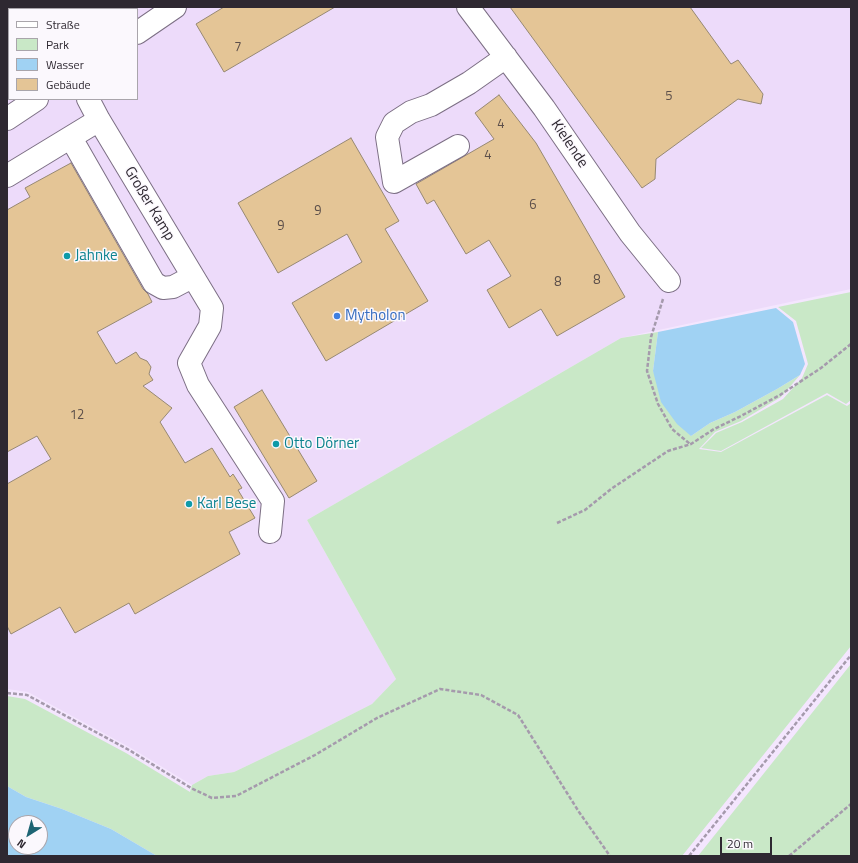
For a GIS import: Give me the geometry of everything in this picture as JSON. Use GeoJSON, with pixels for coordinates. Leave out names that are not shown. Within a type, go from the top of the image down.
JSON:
{"type":"FeatureCollection","features":[{"type":"Feature","properties":{"kind":"street"},"geometry":{"type":"LineString","coordinates":[[138,31],[175,7]]}},
{"type":"Feature","properties":{"kind":"street","name":"Kielende"},"geometry":{"type":"LineString","coordinates":[[468,7],[544,108],[630,233],[669,281]]}},
{"type":"Feature","properties":{"kind":"street"},"geometry":{"type":"LineString","coordinates":[[458,146],[394,182],[387,137],[394,123],[411,112],[431,105],[468,83],[506,57]]}},
{"type":"Feature","properties":{"kind":"street","name":"Großer Kamp"},"geometry":{"type":"LineString","coordinates":[[89,100],[192,277],[212,308],[210,326],[189,363],[198,385],[273,501],[270,532]]}},
{"type":"Feature","properties":{"kind":"street"},"geometry":{"type":"LineString","coordinates":[[7,119],[30,101]]}},
{"type":"Feature","properties":{"kind":"street"},"geometry":{"type":"LineString","coordinates":[[7,176],[99,120]]}},
{"type":"Feature","properties":{"kind":"street"},"geometry":{"type":"LineString","coordinates":[[71,138],[154,283],[163,288],[173,287],[192,277]]}},
{"type":"Feature","properties":{"kind":"path"},"geometry":{"type":"LineString","coordinates":[[669,281],[651,337],[647,372],[658,404],[672,429],[691,444]]}},
{"type":"Feature","properties":{"kind":"path"},"geometry":{"type":"LineString","coordinates":[[557,523],[585,510],[610,489],[668,451],[691,444],[714,429],[780,395],[821,368],[851,344]]}},
{"type":"Feature","properties":{"kind":"path"},"geometry":{"type":"LineString","coordinates":[[689,856],[851,655]]}},
{"type":"Feature","properties":{"kind":"path"},"geometry":{"type":"LineString","coordinates":[[7,693],[27,696],[129,750],[191,788],[212,798],[236,796],[315,756],[377,718],[440,689],[481,695],[518,715],[578,812],[610,856]]}},
{"type":"Feature","properties":{"kind":"path"},"geometry":{"type":"LineString","coordinates":[[789,856],[851,804]]}},
{"type":"Feature","properties":{"kind":"shaded area"},"geometry":{"type":"Polygon","coordinates":[[[7,7],[851,7],[851,289],[621,338],[307,520],[396,679],[372,704],[234,772],[208,776],[192,785],[131,748],[28,692],[7,689],[7,7]]]}},
{"type":"Feature","properties":{"kind":"green space"},"geometry":{"type":"Polygon","coordinates":[[[851,292],[851,400],[846,404],[827,393],[721,451],[701,448],[716,433],[742,422],[783,399],[802,378],[808,364],[796,321],[778,307],[851,292]]]}},
{"type":"Feature","properties":{"kind":"green space"},"geometry":{"type":"Polygon","coordinates":[[[658,332],[653,371],[691,436],[710,423],[735,412],[800,375],[781,397],[741,421],[715,432],[699,449],[721,452],[827,395],[847,406],[851,403],[851,646],[682,856],[157,856],[111,829],[62,809],[26,797],[7,786],[7,696],[25,699],[126,753],[190,792],[192,785],[208,776],[234,772],[372,704],[396,679],[307,520],[621,338],[658,332]]]}},
{"type":"Feature","properties":{"kind":"green space"},"geometry":{"type":"Polygon","coordinates":[[[851,664],[851,856],[698,856],[851,664]]]}},
{"type":"Feature","properties":{"kind":"water"},"geometry":{"type":"Polygon","coordinates":[[[776,308],[793,322],[805,364],[800,375],[735,412],[710,423],[691,436],[677,424],[661,402],[653,371],[658,332],[776,308]]]}},
{"type":"Feature","properties":{"kind":"water"},"geometry":{"type":"Polygon","coordinates":[[[7,786],[26,797],[62,809],[111,829],[157,856],[7,856],[7,786]]]}},
{"type":"Feature","properties":{"kind":"building"},"geometry":{"type":"Polygon","coordinates":[[[224,7],[335,7],[224,72],[196,24],[224,7]]]}},
{"type":"Feature","properties":{"kind":"building"},"geometry":{"type":"Polygon","coordinates":[[[510,7],[690,7],[731,64],[738,60],[763,94],[761,104],[738,99],[656,159],[655,179],[642,188],[510,7]]]}},
{"type":"Feature","properties":{"kind":"building"},"geometry":{"type":"Polygon","coordinates":[[[499,95],[536,143],[625,297],[557,336],[541,309],[509,328],[487,290],[511,276],[489,240],[466,254],[434,200],[427,204],[416,184],[494,139],[475,113],[499,95]]]}},
{"type":"Feature","properties":{"kind":"building"},"geometry":{"type":"Polygon","coordinates":[[[351,138],[399,221],[385,229],[428,301],[326,361],[292,303],[362,262],[347,234],[278,273],[238,203],[351,138]]]}},
{"type":"Feature","properties":{"kind":"building"},"geometry":{"type":"Polygon","coordinates":[[[71,163],[143,289],[148,294],[152,302],[97,332],[116,364],[136,352],[140,358],[147,361],[151,367],[149,374],[153,380],[143,386],[172,408],[160,422],[185,463],[212,448],[230,477],[233,474],[242,488],[238,490],[255,518],[229,532],[240,554],[135,614],[129,603],[75,633],[60,607],[11,634],[7,626],[7,484],[51,459],[37,436],[7,452],[7,210],[30,197],[25,188],[71,163]]]}},
{"type":"Feature","properties":{"kind":"building","name":"Otto Dörner"},"geometry":{"type":"Polygon","coordinates":[[[262,390],[317,481],[289,498],[234,407],[262,390]]]}},
{"type":"Feature","properties":{"kind":"place","name":"Jahnke"},"geometry":{"type":"Point","coordinates":[67,256]}},
{"type":"Feature","properties":{"kind":"place","name":"Mytholon"},"geometry":{"type":"Point","coordinates":[337,316]}},
{"type":"Feature","properties":{"kind":"place","name":"Otto Dörner"},"geometry":{"type":"Point","coordinates":[276,444]}},
{"type":"Feature","properties":{"kind":"place","name":"Karl Bese"},"geometry":{"type":"Point","coordinates":[189,504]}}]}
